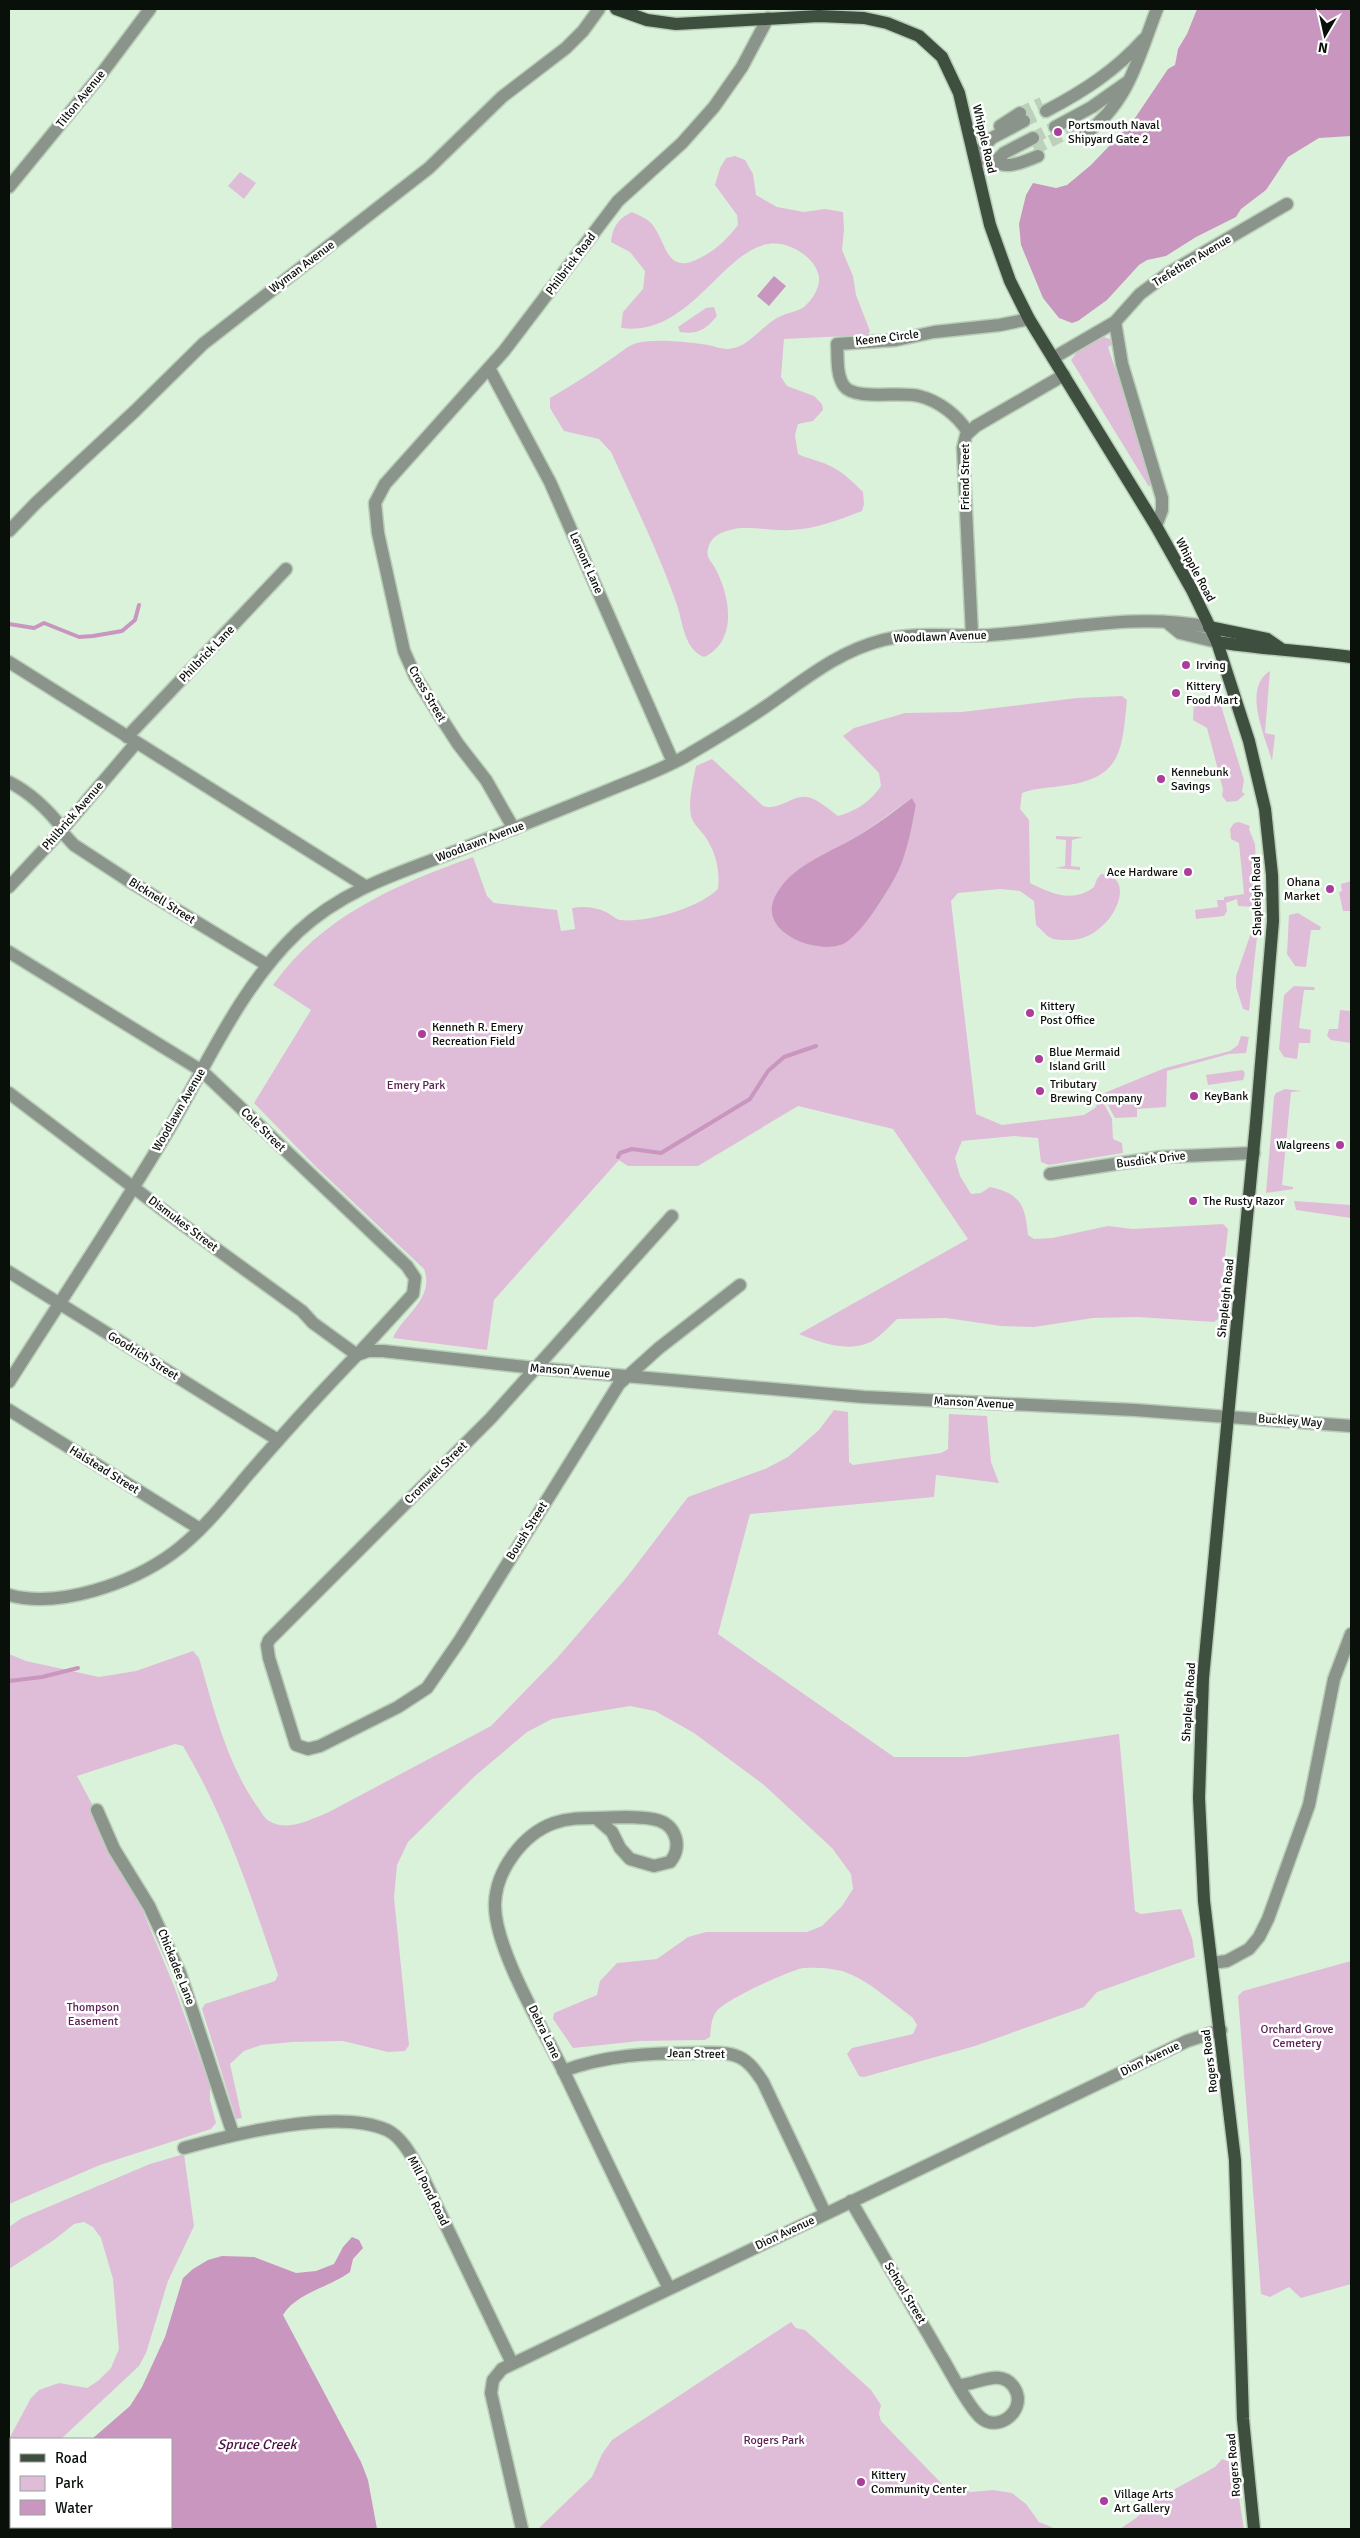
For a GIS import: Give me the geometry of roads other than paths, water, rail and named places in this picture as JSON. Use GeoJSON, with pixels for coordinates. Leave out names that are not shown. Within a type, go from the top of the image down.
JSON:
{"type":"FeatureCollection","features":[{"type":"Feature","properties":{"kind":"main road","name":"Whipple Road"},"geometry":{"type":"LineString","coordinates":[[616,9],[647,20],[676,24],[819,16],[864,18],[887,23],[919,36],[942,57],[956,83],[996,243],[1010,281],[1029,319],[1156,526],[1217,642]]}},
{"type":"Feature","properties":{"kind":"main road"},"geometry":{"type":"LineString","coordinates":[[1210,627],[1267,639],[1280,648]]}},
{"type":"Feature","properties":{"kind":"main road"},"geometry":{"type":"LineString","coordinates":[[1217,642],[1262,649],[1280,648],[1351,657]]}},
{"type":"Feature","properties":{"kind":"main road","name":"Shapleigh Road"},"geometry":{"type":"LineString","coordinates":[[1212,1963],[1201,1854],[1199,1771],[1203,1678],[1254,1153],[1270,965],[1272,874],[1265,809],[1259,778],[1236,696],[1217,642]]}},
{"type":"Feature","properties":{"kind":"main road","name":"Rogers Road"},"geometry":{"type":"LineString","coordinates":[[1212,1963],[1234,2160],[1243,2410],[1254,2529]]}},
{"type":"Feature","properties":{"kind":"street","name":"Tilton Avenue"},"geometry":{"type":"LineString","coordinates":[[9,187],[99,77],[150,9]]}},
{"type":"Feature","properties":{"kind":"street","name":"Wyman Avenue"},"geometry":{"type":"LineString","coordinates":[[9,531],[36,503],[135,412],[203,344],[429,168],[502,96],[566,48],[583,31],[599,9]]}},
{"type":"Feature","properties":{"kind":"street"},"geometry":{"type":"LineString","coordinates":[[1084,130],[1108,115],[1130,80],[1148,36],[1156,9]]}},
{"type":"Feature","properties":{"kind":"street","name":"Philbrick Road"},"geometry":{"type":"LineString","coordinates":[[375,512],[377,497],[385,484],[489,368],[579,255],[618,201],[682,143],[714,107],[742,67],[768,18]]}},
{"type":"Feature","properties":{"kind":"street"},"geometry":{"type":"LineString","coordinates":[[1044,107],[1102,79],[1126,60],[1148,36]]}},
{"type":"Feature","properties":{"kind":"street"},"geometry":{"type":"LineString","coordinates":[[1054,127],[1092,107],[1130,80]]}},
{"type":"Feature","properties":{"kind":"street"},"geometry":{"type":"LineString","coordinates":[[995,162],[1004,153],[1035,148],[1009,166],[1002,166],[974,156],[992,138],[1022,117]]}},
{"type":"Feature","properties":{"kind":"street","name":"Trefethen Avenue"},"geometry":{"type":"LineString","coordinates":[[1053,358],[1114,322],[1152,284],[1288,204]]}},
{"type":"Feature","properties":{"kind":"street","name":"Keene Circle"},"geometry":{"type":"LineString","coordinates":[[968,432],[954,415],[928,398],[909,394],[855,393],[847,389],[840,380],[837,344],[896,340],[934,332],[1000,325],[1029,319]]}},
{"type":"Feature","properties":{"kind":"street"},"geometry":{"type":"LineString","coordinates":[[1114,322],[1122,364],[1162,498],[1162,510],[1156,526]]}},
{"type":"Feature","properties":{"kind":"street","name":"Lemont Lane"},"geometry":{"type":"LineString","coordinates":[[489,368],[550,482],[673,762]]}},
{"type":"Feature","properties":{"kind":"street","name":"Friend Street"},"geometry":{"type":"LineString","coordinates":[[972,635],[963,453],[968,432],[1021,398],[1064,375]]}},
{"type":"Feature","properties":{"kind":"street","name":"Cross Street"},"geometry":{"type":"LineString","coordinates":[[375,512],[400,639],[409,663],[458,744],[486,780],[514,829]]}},
{"type":"Feature","properties":{"kind":"street","name":"Philbrick Lane"},"geometry":{"type":"LineString","coordinates":[[132,740],[286,569]]}},
{"type":"Feature","properties":{"kind":"street","name":"Woodlawn Avenue"},"geometry":{"type":"LineString","coordinates":[[9,1382],[164,1137],[202,1071],[268,965],[312,921],[341,899],[365,886],[514,829],[673,762],[765,707],[809,674],[853,649],[888,638],[1022,632],[1106,621],[1140,620],[1169,624],[1178,621],[1210,627]]}},
{"type":"Feature","properties":{"kind":"street","name":"Woodlawn Avenue"},"geometry":{"type":"LineString","coordinates":[[1169,624],[1180,633],[1217,642]]}},
{"type":"Feature","properties":{"kind":"street"},"geometry":{"type":"LineString","coordinates":[[9,662],[365,886]]}},
{"type":"Feature","properties":{"kind":"street","name":"Philbrick Avenue"},"geometry":{"type":"LineString","coordinates":[[9,887],[62,830],[132,740]]}},
{"type":"Feature","properties":{"kind":"street","name":"Bicknell Street"},"geometry":{"type":"LineString","coordinates":[[9,782],[18,786],[54,818],[74,845],[129,881],[268,965]]}},
{"type":"Feature","properties":{"kind":"street","name":"Cole Street"},"geometry":{"type":"LineString","coordinates":[[9,952],[202,1071],[413,1274],[416,1282],[413,1294],[357,1354]]}},
{"type":"Feature","properties":{"kind":"street","name":"Dismukes Street"},"geometry":{"type":"LineString","coordinates":[[9,1093],[132,1187],[302,1311],[313,1323],[357,1354]]}},
{"type":"Feature","properties":{"kind":"street","name":"Busdick Drive"},"geometry":{"type":"LineString","coordinates":[[1050,1174],[1161,1158],[1254,1153]]}},
{"type":"Feature","properties":{"kind":"street","name":"Cromwell Street"},"geometry":{"type":"LineString","coordinates":[[299,1747],[292,1738],[269,1658],[267,1645],[269,1640],[491,1418],[672,1216]]}},
{"type":"Feature","properties":{"kind":"street","name":"Goodrich Street"},"geometry":{"type":"LineString","coordinates":[[9,1272],[278,1440]]}},
{"type":"Feature","properties":{"kind":"street","name":"Boush Street"},"geometry":{"type":"LineString","coordinates":[[299,1747],[308,1749],[320,1746],[398,1707],[427,1688],[460,1640],[619,1384],[700,1314],[740,1285]]}},
{"type":"Feature","properties":{"kind":"street","name":"Manson Avenue"},"geometry":{"type":"LineString","coordinates":[[357,1354],[383,1351],[535,1368],[864,1397],[1228,1416]]}},
{"type":"Feature","properties":{"kind":"street"},"geometry":{"type":"LineString","coordinates":[[9,1595],[42,1600],[80,1593],[112,1584],[162,1561],[200,1529],[357,1354]]}},
{"type":"Feature","properties":{"kind":"street","name":"Halstead Street"},"geometry":{"type":"LineString","coordinates":[[9,1410],[200,1529]]}},
{"type":"Feature","properties":{"kind":"street","name":"Buckley Way"},"geometry":{"type":"LineString","coordinates":[[1228,1416],[1351,1426]]}},
{"type":"Feature","properties":{"kind":"street"},"geometry":{"type":"LineString","coordinates":[[1212,1963],[1227,1961],[1249,1949],[1259,1938],[1268,1919],[1309,1806],[1334,1679],[1351,1634]]}},
{"type":"Feature","properties":{"kind":"street","name":"Chickadee Lane"},"geometry":{"type":"LineString","coordinates":[[97,1810],[114,1849],[148,1903],[182,1976],[233,2134]]}},
{"type":"Feature","properties":{"kind":"street","name":"Debra Lane"},"geometry":{"type":"LineString","coordinates":[[596,1818],[612,1832],[624,1854],[636,1863],[661,1865],[674,1857],[677,1843],[670,1827],[664,1822],[644,1818],[596,1818],[557,1822],[542,1828],[526,1841],[509,1861],[497,1891],[495,1903],[501,1938],[523,1990],[669,2288]]}},
{"type":"Feature","properties":{"kind":"street","name":"Dion Avenue"},"geometry":{"type":"LineString","coordinates":[[522,2529],[491,2385],[497,2374],[512,2363],[1187,2041],[1220,2030]]}},
{"type":"Feature","properties":{"kind":"street","name":"Jean Street"},"geometry":{"type":"LineString","coordinates":[[563,2071],[586,2063],[625,2056],[721,2053],[740,2058],[748,2063],[763,2082],[825,2214]]}},
{"type":"Feature","properties":{"kind":"street","name":"Mill Pond Road"},"geometry":{"type":"LineString","coordinates":[[184,2148],[233,2134],[278,2127],[330,2123],[374,2126],[388,2130],[397,2138],[420,2171],[512,2363]]}},
{"type":"Feature","properties":{"kind":"street","name":"School Street"},"geometry":{"type":"LineString","coordinates":[[851,2201],[959,2385],[977,2414],[987,2421],[1005,2421],[1012,2415],[1017,2406],[1018,2395],[1016,2390],[1004,2379],[990,2377],[959,2385]]}},
{"type":"Feature","properties":{"kind":"water"},"geometry":{"type":"Polygon","coordinates":[[[1197,9],[1351,9],[1351,136],[1319,138],[1288,157],[1266,190],[1241,209],[1236,217],[1196,237],[1166,256],[1147,260],[1139,265],[1107,300],[1078,321],[1072,323],[1059,318],[1043,298],[1021,245],[1019,224],[1026,195],[1033,183],[1056,188],[1067,185],[1091,165],[1133,121],[1168,69],[1175,65],[1178,49],[1187,34],[1197,9]]]}},
{"type":"Feature","properties":{"kind":"water"},"geometry":{"type":"Polygon","coordinates":[[[774,276],[786,286],[769,306],[757,296],[774,276]]]}},
{"type":"Feature","properties":{"kind":"water"},"geometry":{"type":"Polygon","coordinates":[[[912,798],[916,805],[903,860],[883,898],[857,933],[841,945],[829,947],[802,942],[779,928],[773,918],[772,906],[777,893],[784,883],[816,858],[852,840],[912,798]]]}},
{"type":"Feature","properties":{"kind":"water","name":"Spruce Creek"},"geometry":{"type":"Polygon","coordinates":[[[352,2237],[359,2240],[363,2248],[353,2259],[350,2272],[296,2301],[283,2315],[361,2462],[368,2480],[377,2529],[9,2529],[10,2502],[10,2528],[172,2528],[172,2438],[93,2438],[130,2406],[142,2387],[165,2337],[183,2278],[208,2260],[222,2256],[254,2257],[296,2273],[316,2271],[334,2264],[343,2247],[352,2237]]]}},
{"type":"Feature","properties":{"kind":"waterway"},"geometry":{"type":"LineString","coordinates":[[9,624],[34,628],[44,623],[79,637],[93,636],[122,631],[135,620],[139,605]]}},
{"type":"Feature","properties":{"kind":"waterway"},"geometry":{"type":"LineString","coordinates":[[618,1157],[620,1153],[632,1149],[661,1153],[750,1099],[768,1071],[784,1057],[816,1046]]}},
{"type":"Feature","properties":{"kind":"waterway"},"geometry":{"type":"LineString","coordinates":[[9,1681],[42,1677],[78,1668]]}},
{"type":"Feature","properties":{"kind":"tunnel"},"geometry":{"type":"LineString","coordinates":[[1020,113],[1042,103]]}},
{"type":"Feature","properties":{"kind":"tunnel"},"geometry":{"type":"LineString","coordinates":[[1024,121],[1046,111]]}},
{"type":"Feature","properties":{"kind":"tunnel"},"geometry":{"type":"LineString","coordinates":[[1034,149],[1082,126]]}},
{"type":"Feature","properties":{"kind":"tunnel"},"geometry":{"type":"LineString","coordinates":[[1033,138],[1055,127]]}},
{"type":"Feature","properties":{"kind":"place","name":"Portsmouth Naval Shipyard Gate 2"},"geometry":{"type":"Point","coordinates":[1058,132]}},
{"type":"Feature","properties":{"kind":"place","name":"Irving"},"geometry":{"type":"Point","coordinates":[1186,665]}},
{"type":"Feature","properties":{"kind":"place","name":"Kittery Food Mart"},"geometry":{"type":"Point","coordinates":[1176,693]}},
{"type":"Feature","properties":{"kind":"place","name":"Kennebunk Savings"},"geometry":{"type":"Point","coordinates":[1161,779]}},
{"type":"Feature","properties":{"kind":"place","name":"Ace Hardware"},"geometry":{"type":"Point","coordinates":[1188,872]}},
{"type":"Feature","properties":{"kind":"place","name":"Ohana Market"},"geometry":{"type":"Point","coordinates":[1330,889]}},
{"type":"Feature","properties":{"kind":"place","name":"Kittery Post Office"},"geometry":{"type":"Point","coordinates":[1030,1013]}},
{"type":"Feature","properties":{"kind":"place","name":"Kenneth R. Emery Recreation Field"},"geometry":{"type":"Point","coordinates":[422,1034]}},
{"type":"Feature","properties":{"kind":"place","name":"Blue Mermaid Island Grill"},"geometry":{"type":"Point","coordinates":[1039,1059]}},
{"type":"Feature","properties":{"kind":"place","name":"Tributary Brewing Company"},"geometry":{"type":"Point","coordinates":[1040,1091]}},
{"type":"Feature","properties":{"kind":"place","name":"KeyBank"},"geometry":{"type":"Point","coordinates":[1194,1096]}},
{"type":"Feature","properties":{"kind":"place","name":"Walgreens"},"geometry":{"type":"Point","coordinates":[1340,1145]}},
{"type":"Feature","properties":{"kind":"place","name":"The Rusty Razor"},"geometry":{"type":"Point","coordinates":[1193,1201]}},
{"type":"Feature","properties":{"kind":"place","name":"Kittery Community Center"},"geometry":{"type":"Point","coordinates":[861,2482]}},
{"type":"Feature","properties":{"kind":"place","name":"Village Arts Art Gallery"},"geometry":{"type":"Point","coordinates":[1104,2501]}},
{"type":"Feature","properties":{"kind":"park label","name":"Emery Park"},"geometry":{"type":"Point","coordinates":[416,1085]}},
{"type":"Feature","properties":{"kind":"park label","name":"Thompson Easement"},"geometry":{"type":"Point","coordinates":[93,2014]}},
{"type":"Feature","properties":{"kind":"park label","name":"Orchard Grove Cemetery"},"geometry":{"type":"Point","coordinates":[1297,2036]}},
{"type":"Feature","properties":{"kind":"park label","name":"Rogers Park"},"geometry":{"type":"Point","coordinates":[774,2440]}}]}
